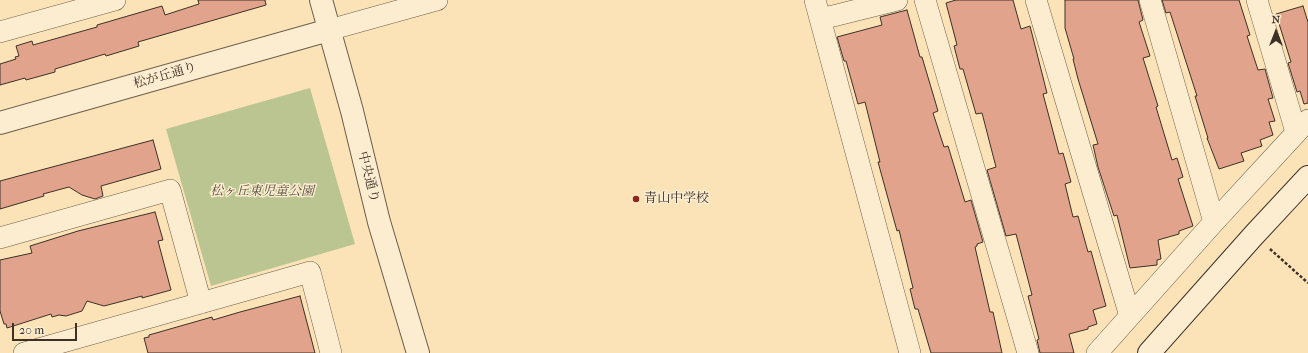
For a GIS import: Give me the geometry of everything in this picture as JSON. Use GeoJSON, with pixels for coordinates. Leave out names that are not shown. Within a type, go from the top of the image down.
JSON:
{"type":"FeatureCollection","features":[{"type":"Feature","properties":{"kind":"street"},"geometry":{"type":"LineString","coordinates":[[0,32],[115,0]]}},
{"type":"Feature","properties":{"kind":"street","name":"中央通り"},"geometry":{"type":"LineString","coordinates":[[321,0],[352,111],[381,230],[418,353]]}},
{"type":"Feature","properties":{"kind":"street"},"geometry":{"type":"LineString","coordinates":[[329,30],[437,0]]}},
{"type":"Feature","properties":{"kind":"street"},"geometry":{"type":"LineString","coordinates":[[897,0],[818,10],[910,353]]}},
{"type":"Feature","properties":{"kind":"street"},"geometry":{"type":"LineString","coordinates":[[925,0],[1028,353]]}},
{"type":"Feature","properties":{"kind":"street"},"geometry":{"type":"LineString","coordinates":[[1036,0],[1130,316]]}},
{"type":"Feature","properties":{"kind":"street"},"geometry":{"type":"LineString","coordinates":[[1150,0],[1214,222]]}},
{"type":"Feature","properties":{"kind":"street"},"geometry":{"type":"LineString","coordinates":[[1097,353],[1302,126],[1257,0]]}},
{"type":"Feature","properties":{"kind":"street","name":"松が丘通り"},"geometry":{"type":"LineString","coordinates":[[0,123],[329,30]]}},
{"type":"Feature","properties":{"kind":"street"},"geometry":{"type":"LineString","coordinates":[[1149,353],[1254,235],[1308,178]]}},
{"type":"Feature","properties":{"kind":"street"},"geometry":{"type":"LineString","coordinates":[[0,238],[170,190],[200,303]]}},
{"type":"Feature","properties":{"kind":"street"},"geometry":{"type":"LineString","coordinates":[[24,353],[310,272],[331,353]]}},
{"type":"Feature","properties":{"kind":"path"},"geometry":{"type":"LineString","coordinates":[[1254,235],[1308,283]]}},
{"type":"Feature","properties":{"kind":"green space","name":"松ヶ丘東児童公園"},"geometry":{"type":"Polygon","coordinates":[[[310,88],[355,244],[211,286],[166,129],[310,88]]]}},
{"type":"Feature","properties":{"kind":"building"},"geometry":{"type":"Polygon","coordinates":[[[198,0],[265,0],[266,5],[138,42],[139,46],[106,56],[105,54],[55,69],[55,72],[0,85],[0,64],[16,59],[15,57],[19,56],[16,46],[32,41],[33,45],[97,27],[97,25],[162,6],[165,15],[199,4],[198,0]]]}},
{"type":"Feature","properties":{"kind":"building"},"geometry":{"type":"Polygon","coordinates":[[[956,0],[1013,0],[1021,29],[1030,26],[1047,93],[1043,94],[1059,154],[1063,153],[1071,182],[1065,184],[1073,217],[1078,216],[1088,252],[1091,251],[1106,306],[1093,310],[1097,324],[1088,327],[1088,329],[1069,334],[1074,353],[1040,353],[1037,340],[1039,339],[1028,296],[1032,295],[1016,234],[1006,236],[987,170],[996,167],[982,113],[976,114],[963,69],[960,69],[954,46],[957,45],[946,3],[956,0]]]}},
{"type":"Feature","properties":{"kind":"building"},"geometry":{"type":"Polygon","coordinates":[[[1065,0],[1138,0],[1143,20],[1139,22],[1150,56],[1143,58],[1158,106],[1156,107],[1172,160],[1177,158],[1183,177],[1178,179],[1193,226],[1179,231],[1179,234],[1158,240],[1161,259],[1157,260],[1157,265],[1130,268],[1117,215],[1114,216],[1098,167],[1093,145],[1098,144],[1078,79],[1065,28],[1065,0]]]}},
{"type":"Feature","properties":{"kind":"building"},"geometry":{"type":"Polygon","coordinates":[[[1162,0],[1239,0],[1250,35],[1247,36],[1258,70],[1265,69],[1273,98],[1268,99],[1275,121],[1269,122],[1273,135],[1260,140],[1262,146],[1241,153],[1244,161],[1219,169],[1207,138],[1195,96],[1197,96],[1170,12],[1166,13],[1162,0]]]}},
{"type":"Feature","properties":{"kind":"building"},"geometry":{"type":"Polygon","coordinates":[[[1303,6],[1308,22],[1308,103],[1304,104],[1300,91],[1297,92],[1288,63],[1291,62],[1276,14],[1303,6]]]}},
{"type":"Feature","properties":{"kind":"building"},"geometry":{"type":"Polygon","coordinates":[[[907,10],[920,57],[922,57],[938,111],[933,113],[944,147],[948,146],[965,202],[971,200],[983,242],[977,244],[975,247],[990,312],[993,312],[1002,353],[931,353],[918,309],[915,309],[910,289],[913,288],[899,230],[897,231],[878,162],[880,162],[865,102],[858,104],[846,61],[844,61],[837,37],[882,25],[880,17],[907,10]]]}},
{"type":"Feature","properties":{"kind":"building"},"geometry":{"type":"Polygon","coordinates":[[[153,140],[161,169],[101,186],[103,196],[95,199],[82,195],[69,187],[43,194],[44,196],[0,209],[0,181],[153,140]]]}},
{"type":"Feature","properties":{"kind":"building"},"geometry":{"type":"Polygon","coordinates":[[[155,212],[163,240],[158,241],[171,290],[104,306],[87,301],[82,311],[66,316],[59,315],[52,317],[51,314],[7,328],[6,324],[4,324],[0,311],[0,260],[32,253],[30,246],[78,231],[155,212]]]}},
{"type":"Feature","properties":{"kind":"building"},"geometry":{"type":"Polygon","coordinates":[[[300,296],[315,353],[148,353],[144,338],[149,337],[149,335],[212,317],[213,320],[300,296]]]}},
{"type":"Feature","properties":{"kind":"place","name":"青山中学校"},"geometry":{"type":"Point","coordinates":[636,199]}}]}
